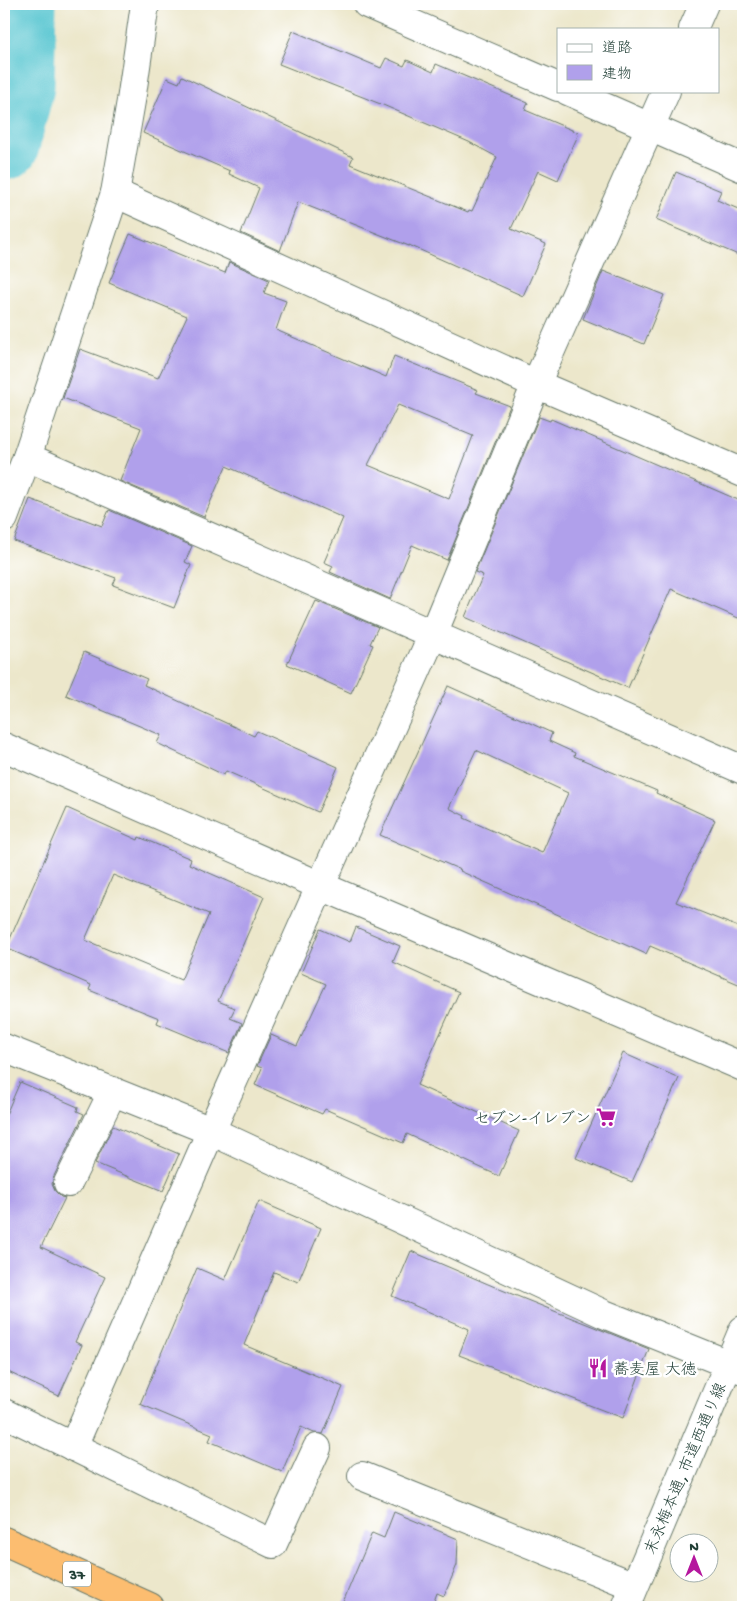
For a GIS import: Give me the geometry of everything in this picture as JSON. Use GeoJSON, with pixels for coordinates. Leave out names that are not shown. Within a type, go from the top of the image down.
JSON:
{"type":"FeatureCollection","features":[{"type":"Feature","properties":{"kind":"highway","name":"37"},"geometry":{"type":"LineString","coordinates":[[4,1541],[150,1607]]}},
{"type":"Feature","properties":{"kind":"street"},"geometry":{"type":"LineString","coordinates":[[4,518],[27,457],[115,194],[145,4]]}},
{"type":"Feature","properties":{"kind":"street"},"geometry":{"type":"LineString","coordinates":[[367,4],[557,87]]}},
{"type":"Feature","properties":{"kind":"street"},"geometry":{"type":"LineString","coordinates":[[693,28],[704,4]]}},
{"type":"Feature","properties":{"kind":"street"},"geometry":{"type":"LineString","coordinates":[[570,92],[743,168]]}},
{"type":"Feature","properties":{"kind":"street"},"geometry":{"type":"LineString","coordinates":[[73,1447],[211,1131],[433,634],[536,384],[666,92]]}},
{"type":"Feature","properties":{"kind":"street"},"geometry":{"type":"LineString","coordinates":[[115,194],[536,384],[743,473]]}},
{"type":"Feature","properties":{"kind":"street"},"geometry":{"type":"LineString","coordinates":[[27,457],[743,770]]}},
{"type":"Feature","properties":{"kind":"street"},"geometry":{"type":"LineString","coordinates":[[4,747],[321,886],[743,1067]]}},
{"type":"Feature","properties":{"kind":"street"},"geometry":{"type":"LineString","coordinates":[[4,1048],[211,1131],[604,1314],[736,1367]]}},
{"type":"Feature","properties":{"kind":"street"},"geometry":{"type":"LineString","coordinates":[[68,1183],[113,1092]]}},
{"type":"Feature","properties":{"kind":"street","name":"末永梅本通, 市道西通り線"},"geometry":{"type":"LineString","coordinates":[[630,1597],[736,1367],[743,1330]]}},
{"type":"Feature","properties":{"kind":"street"},"geometry":{"type":"LineString","coordinates":[[4,1413],[273,1544],[317,1448]]}},
{"type":"Feature","properties":{"kind":"street"},"geometry":{"type":"LineString","coordinates":[[362,1476],[630,1597]]}},
{"type":"Feature","properties":{"kind":"building"},"geometry":{"type":"Polygon","coordinates":[[[293,31],[381,68],[386,58],[404,66],[407,60],[433,72],[436,64],[528,103],[525,110],[579,133],[558,180],[538,171],[511,229],[546,244],[523,296],[409,245],[298,202],[280,251],[241,233],[259,188],[229,174],[230,171],[143,133],[167,78],[179,83],[182,76],[353,157],[350,164],[468,212],[469,210],[472,211],[497,157],[469,142],[383,105],[279,64],[293,31]]]}},
{"type":"Feature","properties":{"kind":"building"},"geometry":{"type":"Polygon","coordinates":[[[676,172],[721,191],[717,200],[743,211],[743,257],[656,220],[676,172]]]}},
{"type":"Feature","properties":{"kind":"building"},"geometry":{"type":"Polygon","coordinates":[[[130,234],[225,273],[229,262],[269,280],[264,293],[286,301],[276,330],[386,377],[394,356],[478,390],[476,393],[510,406],[447,560],[412,545],[390,599],[330,572],[333,566],[324,562],[343,518],[226,466],[204,517],[120,481],[141,428],[63,398],[80,349],[158,378],[187,316],[109,283],[130,234]],[[398,405],[368,465],[449,499],[473,436],[398,405]]]}},
{"type":"Feature","properties":{"kind":"building"},"geometry":{"type":"Polygon","coordinates":[[[603,271],[664,295],[644,344],[583,319],[603,271]]]}},
{"type":"Feature","properties":{"kind":"building"},"geometry":{"type":"Polygon","coordinates":[[[539,417],[550,421],[551,419],[743,502],[743,620],[671,589],[628,688],[465,617],[483,575],[475,572],[539,417]]]}},
{"type":"Feature","properties":{"kind":"building"},"geometry":{"type":"Polygon","coordinates":[[[30,499],[102,526],[109,510],[192,546],[185,562],[191,565],[174,608],[113,585],[116,578],[14,541],[30,499]]]}},
{"type":"Feature","properties":{"kind":"building"},"geometry":{"type":"Polygon","coordinates":[[[316,601],[378,627],[370,644],[373,645],[351,693],[287,664],[316,601]]]}},
{"type":"Feature","properties":{"kind":"building"},"geometry":{"type":"Polygon","coordinates":[[[84,652],[147,679],[144,685],[254,736],[257,731],[338,767],[318,812],[226,771],[224,775],[157,743],[161,735],[66,695],[84,652]]]}},
{"type":"Feature","properties":{"kind":"building"},"geometry":{"type":"Polygon","coordinates":[[[448,686],[552,733],[549,741],[575,753],[574,756],[657,791],[656,793],[715,820],[676,902],[743,929],[743,986],[650,946],[646,954],[380,835],[448,686]],[[476,750],[449,808],[465,816],[464,818],[542,853],[568,793],[476,750]]]}},
{"type":"Feature","properties":{"kind":"building"},"geometry":{"type":"Polygon","coordinates":[[[67,808],[138,840],[139,837],[191,859],[189,864],[264,897],[218,1001],[235,1008],[230,1018],[242,1023],[229,1053],[157,1023],[159,1018],[89,990],[91,985],[6,948],[67,808]],[[113,875],[85,940],[181,980],[209,914],[113,875]]]}},
{"type":"Feature","properties":{"kind":"building"},"geometry":{"type":"Polygon","coordinates":[[[356,927],[400,946],[393,962],[459,992],[417,1085],[519,1131],[499,1176],[407,1134],[403,1143],[325,1109],[322,1114],[255,1085],[262,1068],[257,1066],[271,1035],[297,1046],[326,984],[301,973],[320,929],[350,942],[356,927]]]}},
{"type":"Feature","properties":{"kind":"building"},"geometry":{"type":"Polygon","coordinates":[[[623,1053],[679,1078],[632,1182],[576,1158],[623,1053]]]}},
{"type":"Feature","properties":{"kind":"building"},"geometry":{"type":"Polygon","coordinates":[[[20,1082],[78,1107],[77,1111],[84,1114],[54,1176],[52,1184],[55,1191],[65,1198],[41,1247],[105,1277],[75,1342],[82,1345],[59,1396],[4,1370],[4,1119],[20,1082]]]}},
{"type":"Feature","properties":{"kind":"building"},"geometry":{"type":"Polygon","coordinates":[[[113,1126],[179,1154],[163,1191],[95,1163],[113,1126]]]}},
{"type":"Feature","properties":{"kind":"building"},"geometry":{"type":"Polygon","coordinates":[[[259,1201],[321,1228],[298,1282],[274,1272],[244,1345],[343,1387],[323,1434],[314,1433],[301,1427],[282,1472],[209,1441],[212,1434],[140,1404],[197,1268],[225,1280],[259,1201]]]}},
{"type":"Feature","properties":{"kind":"building"},"geometry":{"type":"Polygon","coordinates":[[[411,1251],[649,1349],[623,1418],[459,1355],[469,1329],[392,1296],[411,1251]]]}},
{"type":"Feature","properties":{"kind":"building"},"geometry":{"type":"Polygon","coordinates":[[[394,1512],[458,1539],[457,1565],[444,1596],[437,1593],[432,1607],[341,1607],[372,1533],[384,1538],[394,1512]]]}},
{"type":"Feature","properties":{"kind":"waterway"},"geometry":{"type":"LineString","coordinates":[[4,145],[19,86],[21,4]]}},
{"type":"Feature","properties":{"kind":"place","name":"セブン-イレブン"},"geometry":{"type":"Point","coordinates":[606,1117]}},
{"type":"Feature","properties":{"kind":"place","name":"蕎麦屋 大徳"},"geometry":{"type":"Point","coordinates":[598,1368]}}]}
